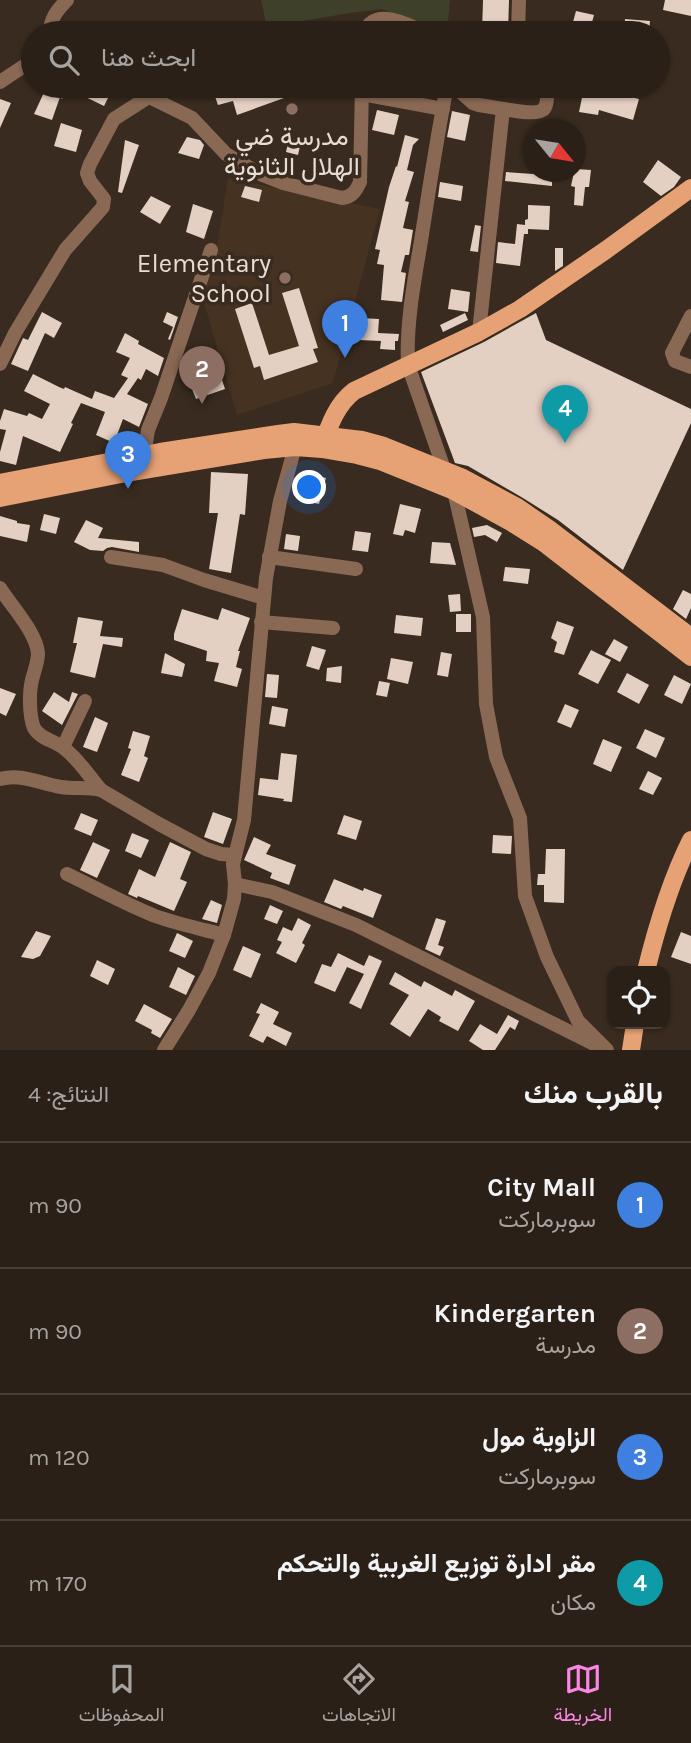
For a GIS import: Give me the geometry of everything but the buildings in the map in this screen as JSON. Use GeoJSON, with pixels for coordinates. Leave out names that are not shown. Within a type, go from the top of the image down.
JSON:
{"type":"FeatureCollection","features":[{"type":"Feature","properties":{"kind":"main road"},"geometry":{"type":"LineString","coordinates":[[324,442],[338,408],[359,388],[479,331],[537,298],[691,188]]}},
{"type":"Feature","properties":{"kind":"main road"},"geometry":{"type":"LineString","coordinates":[[0,483],[144,456],[284,443],[362,440],[444,469],[517,507],[550,529],[691,637]]}},
{"type":"Feature","properties":{"kind":"main road"},"geometry":{"type":"LineString","coordinates":[[324,442],[454,491],[497,514],[544,543],[691,657]]}},
{"type":"Feature","properties":{"kind":"main road"},"geometry":{"type":"LineString","coordinates":[[0,498],[284,443]]}},
{"type":"Feature","properties":{"kind":"main road"},"geometry":{"type":"LineString","coordinates":[[647,966],[669,891],[691,840]]}},
{"type":"Feature","properties":{"kind":"main road"},"geometry":{"type":"LineString","coordinates":[[631,1050],[634,1029]]}},
{"type":"Feature","properties":{"kind":"street"},"geometry":{"type":"LineString","coordinates":[[52,21],[54,14],[67,0]]}},
{"type":"Feature","properties":{"kind":"street"},"geometry":{"type":"LineString","coordinates":[[518,21],[519,0]]}},
{"type":"Feature","properties":{"kind":"street"},"geometry":{"type":"LineString","coordinates":[[371,21],[382,18],[394,21]]}},
{"type":"Feature","properties":{"kind":"street"},"geometry":{"type":"LineString","coordinates":[[0,82],[21,68]]}},
{"type":"Feature","properties":{"kind":"street"},"geometry":{"type":"LineString","coordinates":[[0,364],[15,333],[65,250],[103,207],[104,199],[87,173],[114,118],[147,98]]}},
{"type":"Feature","properties":{"kind":"street"},"geometry":{"type":"LineString","coordinates":[[154,98],[192,118],[237,162],[283,183],[342,198],[349,198],[360,182],[362,98]]}},
{"type":"Feature","properties":{"kind":"street"},"geometry":{"type":"LineString","coordinates":[[396,98],[443,109]]}},
{"type":"Feature","properties":{"kind":"street"},"geometry":{"type":"LineString","coordinates":[[444,469],[408,365],[407,348],[415,277],[445,98]]}},
{"type":"Feature","properties":{"kind":"street"},"geometry":{"type":"LineString","coordinates":[[467,98],[479,105],[531,113],[544,109],[546,98]]}},
{"type":"Feature","properties":{"kind":"street"},"geometry":{"type":"LineString","coordinates":[[479,331],[503,109]]}},
{"type":"Feature","properties":{"kind":"street"},"geometry":{"type":"LineString","coordinates":[[144,456],[148,430],[211,250]]}},
{"type":"Feature","properties":{"kind":"street"},"geometry":{"type":"LineString","coordinates":[[691,316],[672,353],[675,361],[691,367]]}},
{"type":"Feature","properties":{"kind":"street"},"geometry":{"type":"LineString","coordinates":[[164,1050],[209,973],[234,899],[233,864],[243,830],[261,622],[269,557],[280,501],[284,443]]}},
{"type":"Feature","properties":{"kind":"street"},"geometry":{"type":"LineString","coordinates":[[454,491],[483,617],[486,704],[496,757],[520,818],[525,896],[547,957],[578,1021],[607,1050]]}},
{"type":"Feature","properties":{"kind":"street"},"geometry":{"type":"LineString","coordinates":[[111,557],[153,563],[264,598]]}},
{"type":"Feature","properties":{"kind":"street"},"geometry":{"type":"LineString","coordinates":[[269,557],[356,569]]}},
{"type":"Feature","properties":{"kind":"street"},"geometry":{"type":"LineString","coordinates":[[0,588],[30,632],[38,652],[30,698],[34,726],[38,733],[62,747],[101,790],[214,852],[234,855]]}},
{"type":"Feature","properties":{"kind":"street"},"geometry":{"type":"LineString","coordinates":[[261,622],[332,628]]}},
{"type":"Feature","properties":{"kind":"street"},"geometry":{"type":"LineString","coordinates":[[62,747],[85,701]]}},
{"type":"Feature","properties":{"kind":"street"},"geometry":{"type":"LineString","coordinates":[[0,779],[20,776],[64,788],[101,790]]}},
{"type":"Feature","properties":{"kind":"street"},"geometry":{"type":"LineString","coordinates":[[66,874],[156,916],[224,934]]}},
{"type":"Feature","properties":{"kind":"street"},"geometry":{"type":"LineString","coordinates":[[235,884],[272,892],[356,925],[607,1050]]}},
{"type":"Feature","properties":{"kind":"shaded area","name":"Elementary School"},"geometry":{"type":"Polygon","coordinates":[[[228,178],[380,209],[333,383],[237,415],[203,299],[215,258],[228,178]]]}},
{"type":"Feature","properties":{"kind":"green space"},"geometry":{"type":"Polygon","coordinates":[[[261,0],[450,0],[448,21],[410,21],[382,9],[303,21],[266,21],[261,0]]]}},
{"type":"Feature","properties":{"kind":"place","name":"مدرسة ضي الهلال الثانوية"},"geometry":{"type":"Point","coordinates":[292,109]}},
{"type":"Feature","properties":{"kind":"place","name":"Elementary School"},"geometry":{"type":"Point","coordinates":[285,278]}},
{"type":"Feature","properties":{"kind":"place","name":"City Mall"},"geometry":{"type":"Point","coordinates":[345,358]}},
{"type":"Feature","properties":{"kind":"place","name":"Kindergarten"},"geometry":{"type":"Point","coordinates":[202,404]}},
{"type":"Feature","properties":{"kind":"place","name":"مقر ادارة توزيع الغربية والتحكم"},"geometry":{"type":"Point","coordinates":[565,443]}},
{"type":"Feature","properties":{"kind":"place","name":"الزاوية مول"},"geometry":{"type":"Point","coordinates":[128,489]}}]}
